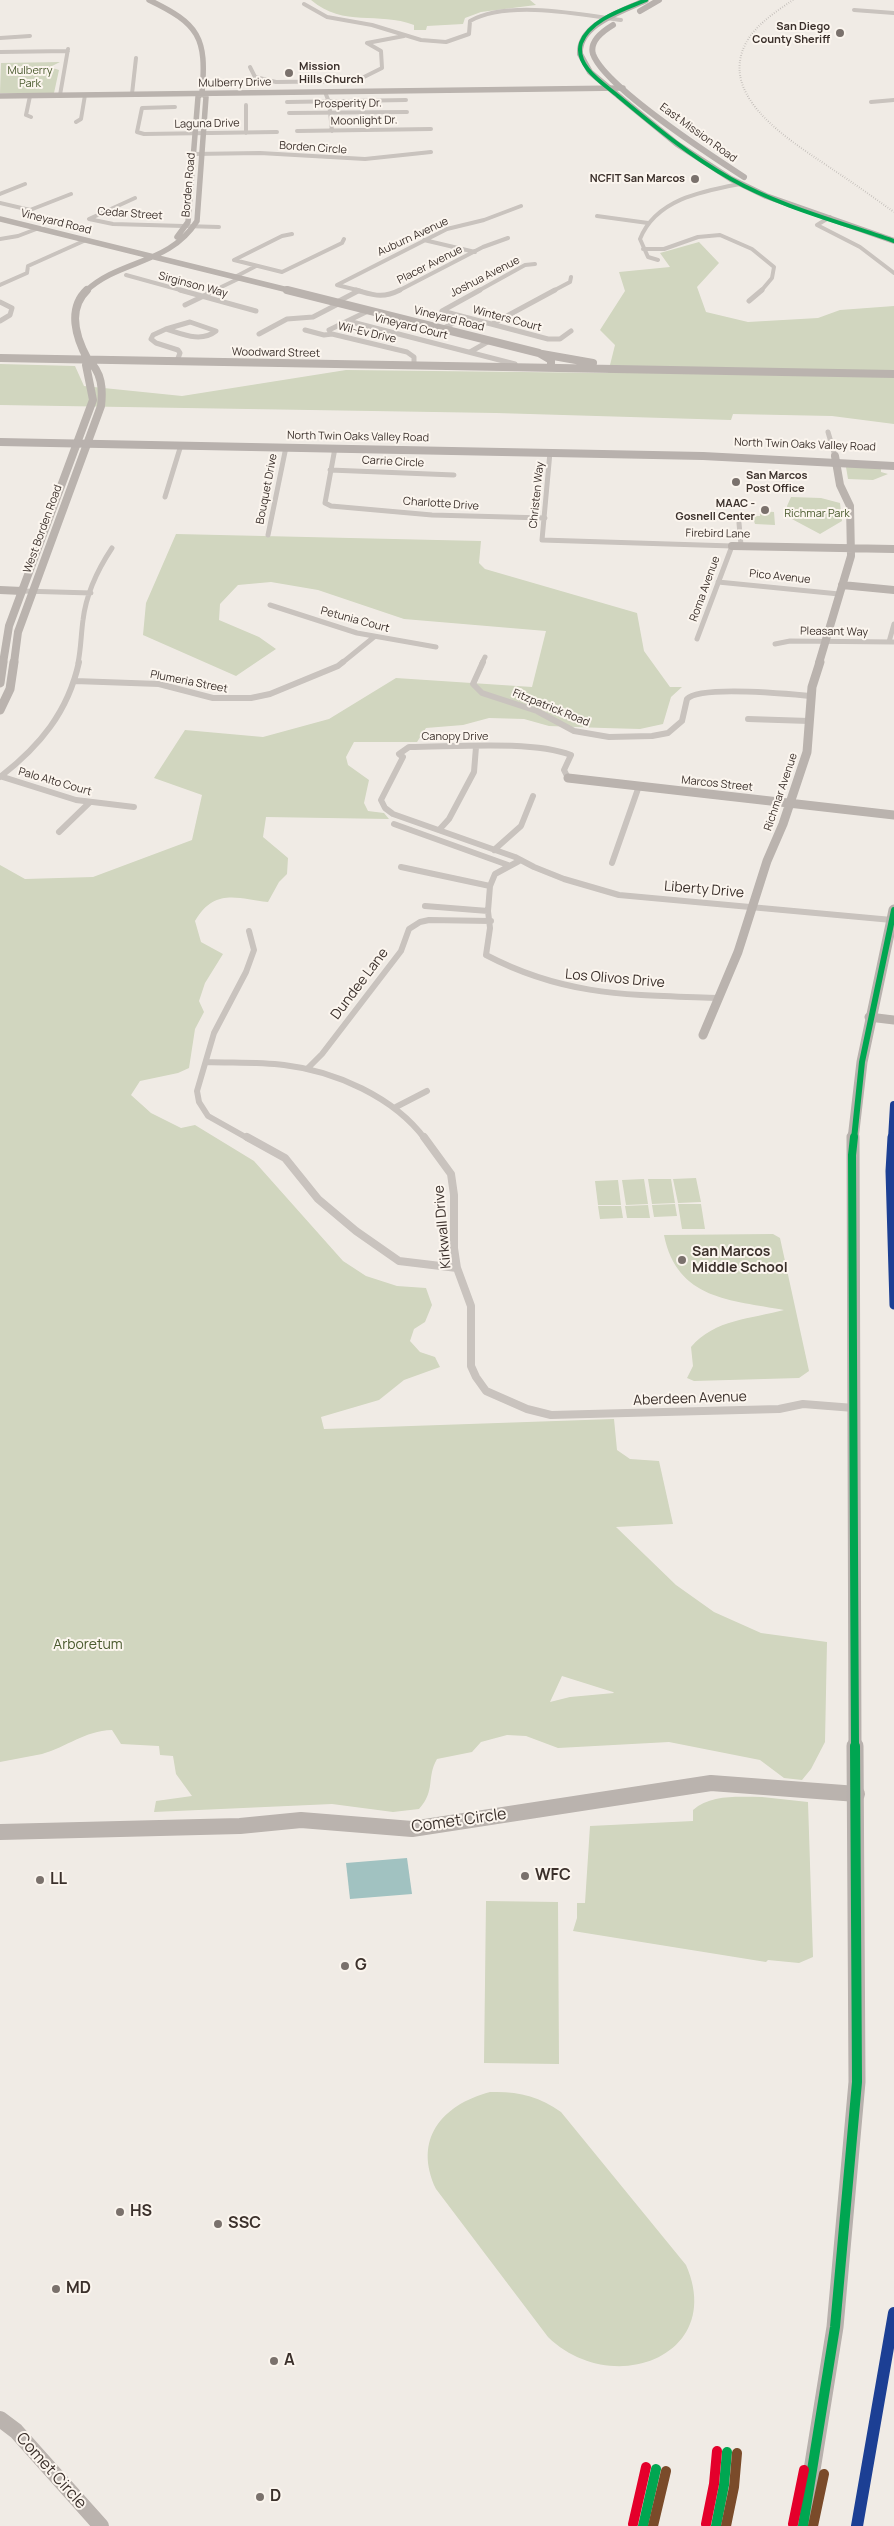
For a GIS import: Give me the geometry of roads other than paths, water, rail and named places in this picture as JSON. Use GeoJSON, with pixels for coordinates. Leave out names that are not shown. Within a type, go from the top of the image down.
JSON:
{"type":"FeatureCollection","features":[{"type":"Feature","properties":{"kind":"main road","name":"Borden Road"},"geometry":{"type":"LineString","coordinates":[[149,0],[178,14],[194,27],[206,61],[202,94],[198,97],[186,226],[172,242],[153,256]]}},
{"type":"Feature","properties":{"kind":"main road","name":"East Mission Road"},"geometry":{"type":"LineString","coordinates":[[646,0],[610,18],[586,35],[581,43],[579,51],[586,66],[608,87],[633,109],[727,177],[753,182],[787,196],[870,223],[894,233]]}},
{"type":"Feature","properties":{"kind":"main road","name":"East Mission Road"},"geometry":{"type":"LineString","coordinates":[[659,0],[602,32],[596,39],[593,49],[598,65],[648,109],[742,181],[780,201],[830,217],[894,242]]}},
{"type":"Feature","properties":{"kind":"main road","name":"Mulberry Drive"},"geometry":{"type":"LineString","coordinates":[[0,96],[622,87]]}},
{"type":"Feature","properties":{"kind":"main road","name":"Borden Road"},"geometry":{"type":"LineString","coordinates":[[78,443],[93,400],[86,365],[88,360],[78,334],[74,312],[79,298],[99,281],[153,256],[173,249],[187,238],[196,226],[206,97],[202,94]]}},
{"type":"Feature","properties":{"kind":"main road"},"geometry":{"type":"LineString","coordinates":[[727,177],[753,182]]}},
{"type":"Feature","properties":{"kind":"main road"},"geometry":{"type":"LineString","coordinates":[[830,217],[841,217],[870,223]]}},
{"type":"Feature","properties":{"kind":"main road","name":"Vineyard Road"},"geometry":{"type":"LineString","coordinates":[[0,219],[539,353],[634,369]]}},
{"type":"Feature","properties":{"kind":"main road"},"geometry":{"type":"LineString","coordinates":[[539,353],[551,360],[551,368],[894,374]]}},
{"type":"Feature","properties":{"kind":"main road","name":"Woodward Street"},"geometry":{"type":"LineString","coordinates":[[0,358],[551,368]]}},
{"type":"Feature","properties":{"kind":"main road","name":"West Borden Road"},"geometry":{"type":"LineString","coordinates":[[0,710],[10,689],[18,632],[99,412],[102,388],[95,365],[88,360]]}},
{"type":"Feature","properties":{"kind":"main road","name":"North Twin Oaks Valley Road"},"geometry":{"type":"LineString","coordinates":[[0,442],[550,452],[715,456],[730,459],[835,458],[894,460]]}},
{"type":"Feature","properties":{"kind":"main road","name":"West Borden Road"},"geometry":{"type":"LineString","coordinates":[[0,683],[6,639],[22,591],[78,443]]}},
{"type":"Feature","properties":{"kind":"main road","name":"North Twin Oaks Valley Road"},"geometry":{"type":"LineString","coordinates":[[835,458],[894,466]]}},
{"type":"Feature","properties":{"kind":"main road","name":"Richmar Avenue"},"geometry":{"type":"LineString","coordinates":[[702,1035],[738,952],[807,752],[812,696],[825,642],[852,548],[850,506],[840,485],[835,458]]}},
{"type":"Feature","properties":{"kind":"main road","name":"Firebird Lane"},"geometry":{"type":"LineString","coordinates":[[732,546],[894,548]]}},
{"type":"Feature","properties":{"kind":"main road"},"geometry":{"type":"LineString","coordinates":[[842,585],[894,590]]}},
{"type":"Feature","properties":{"kind":"main road"},"geometry":{"type":"LineString","coordinates":[[0,590],[22,591]]}},
{"type":"Feature","properties":{"kind":"main road","name":"Marcos Street"},"geometry":{"type":"LineString","coordinates":[[568,778],[894,815]]}},
{"type":"Feature","properties":{"kind":"main road"},"geometry":{"type":"LineString","coordinates":[[803,2526],[836,2327],[857,2082],[857,1794],[853,1585],[853,1130],[869,1018],[893,915]]}},
{"type":"Feature","properties":{"kind":"main road"},"geometry":{"type":"LineString","coordinates":[[869,1018],[894,1020]]}},
{"type":"Feature","properties":{"kind":"main road","name":"Comet Circle"},"geometry":{"type":"LineString","coordinates":[[0,1832],[240,1826],[301,1820],[412,1829],[711,1783],[857,1794]]}},
{"type":"Feature","properties":{"kind":"main road","name":"Comet Circle"},"geometry":{"type":"LineString","coordinates":[[0,2419],[16,2431],[101,2526]]}},
{"type":"Feature","properties":{"kind":"street"},"geometry":{"type":"LineString","coordinates":[[304,4],[323,17],[376,26],[404,36],[426,41],[455,39],[469,34],[470,22],[475,17],[512,10],[533,8],[610,18],[628,17]]}},
{"type":"Feature","properties":{"kind":"street"},"geometry":{"type":"LineString","coordinates":[[854,10],[894,12]]}},
{"type":"Feature","properties":{"kind":"street"},"geometry":{"type":"LineString","coordinates":[[0,38],[30,36]]}},
{"type":"Feature","properties":{"kind":"street"},"geometry":{"type":"LineString","coordinates":[[250,67],[255,77],[276,82],[362,80],[382,68],[381,51],[367,43],[404,36]]}},
{"type":"Feature","properties":{"kind":"street"},"geometry":{"type":"LineString","coordinates":[[0,52],[68,50],[60,95]]}},
{"type":"Feature","properties":{"kind":"street"},"geometry":{"type":"LineString","coordinates":[[132,94],[136,58]]}},
{"type":"Feature","properties":{"kind":"street"},"geometry":{"type":"LineString","coordinates":[[328,92],[326,99],[329,102],[332,131]]}},
{"type":"Feature","properties":{"kind":"street"},"geometry":{"type":"LineString","coordinates":[[76,122],[81,119],[85,95]]}},
{"type":"Feature","properties":{"kind":"street"},"geometry":{"type":"LineString","coordinates":[[30,96],[26,115],[31,117]]}},
{"type":"Feature","properties":{"kind":"street"},"geometry":{"type":"LineString","coordinates":[[287,102],[406,100]]}},
{"type":"Feature","properties":{"kind":"street"},"geometry":{"type":"LineString","coordinates":[[871,102],[894,100]]}},
{"type":"Feature","properties":{"kind":"street"},"geometry":{"type":"LineString","coordinates":[[246,105],[246,133]]}},
{"type":"Feature","properties":{"kind":"street","name":"Laguna Drive"},"geometry":{"type":"LineString","coordinates":[[175,107],[142,108],[137,132],[144,134],[277,132]]}},
{"type":"Feature","properties":{"kind":"street","name":"Prosperity Dr."},"geometry":{"type":"LineString","coordinates":[[289,113],[407,112]]}},
{"type":"Feature","properties":{"kind":"street","name":"Moonlight Dr."},"geometry":{"type":"LineString","coordinates":[[297,131],[431,129]]}},
{"type":"Feature","properties":{"kind":"street","name":"Borden Circle"},"geometry":{"type":"LineString","coordinates":[[193,154],[260,153],[356,159],[431,152]]}},
{"type":"Feature","properties":{"kind":"street"},"geometry":{"type":"LineString","coordinates":[[658,260],[648,257],[643,249],[641,233],[648,223],[694,193],[742,181]]}},
{"type":"Feature","properties":{"kind":"street"},"geometry":{"type":"LineString","coordinates":[[0,194],[25,184]]}},
{"type":"Feature","properties":{"kind":"street"},"geometry":{"type":"LineString","coordinates":[[0,203],[30,210],[71,194]]}},
{"type":"Feature","properties":{"kind":"street","name":"Cedar Street"},"geometry":{"type":"LineString","coordinates":[[135,198],[90,219],[113,224],[219,227]]}},
{"type":"Feature","properties":{"kind":"street"},"geometry":{"type":"LineString","coordinates":[[0,209],[9,205]]}},
{"type":"Feature","properties":{"kind":"street","name":"Auburn Avenue"},"geometry":{"type":"LineString","coordinates":[[358,291],[337,285],[447,229],[484,220],[521,206]]}},
{"type":"Feature","properties":{"kind":"street"},"geometry":{"type":"LineString","coordinates":[[597,216],[648,223]]}},
{"type":"Feature","properties":{"kind":"street"},"geometry":{"type":"LineString","coordinates":[[830,217],[819,222],[817,226],[860,247],[894,273]]}},
{"type":"Feature","properties":{"kind":"street"},"geometry":{"type":"LineString","coordinates":[[0,239],[18,236],[39,228]]}},
{"type":"Feature","properties":{"kind":"street"},"geometry":{"type":"LineString","coordinates":[[292,234],[282,236],[234,260],[277,272],[285,271],[342,244],[344,239]]}},
{"type":"Feature","properties":{"kind":"street"},"geometry":{"type":"LineString","coordinates":[[643,249],[664,249],[698,237],[720,235],[752,248],[774,267],[774,276],[769,284],[749,301]]}},
{"type":"Feature","properties":{"kind":"street","name":"Placer Avenue"},"geometry":{"type":"LineString","coordinates":[[358,291],[388,296],[475,252],[508,238]]}},
{"type":"Feature","properties":{"kind":"street"},"geometry":{"type":"LineString","coordinates":[[0,284],[26,273],[28,266],[86,240]]}},
{"type":"Feature","properties":{"kind":"street"},"geometry":{"type":"LineString","coordinates":[[424,240],[475,252]]}},
{"type":"Feature","properties":{"kind":"street","name":"Joshua Avenue"},"geometry":{"type":"LineString","coordinates":[[444,308],[525,266],[535,264]]}},
{"type":"Feature","properties":{"kind":"street"},"geometry":{"type":"LineString","coordinates":[[185,305],[256,266]]}},
{"type":"Feature","properties":{"kind":"street","name":"Sirginson Way"},"geometry":{"type":"LineString","coordinates":[[126,275],[256,311]]}},
{"type":"Feature","properties":{"kind":"street"},"geometry":{"type":"LineString","coordinates":[[492,324],[570,282],[571,278]]}},
{"type":"Feature","properties":{"kind":"street"},"geometry":{"type":"LineString","coordinates":[[259,334],[287,319],[313,317],[358,291]]}},
{"type":"Feature","properties":{"kind":"street"},"geometry":{"type":"LineString","coordinates":[[0,302],[12,308],[10,315],[0,321]]}},
{"type":"Feature","properties":{"kind":"street","name":"Winters Court"},"geometry":{"type":"LineString","coordinates":[[444,308],[442,310],[444,312],[553,340],[560,339],[571,331]]}},
{"type":"Feature","properties":{"kind":"street"},"geometry":{"type":"LineString","coordinates":[[329,330],[370,310]]}},
{"type":"Feature","properties":{"kind":"street","name":"Joshua Avenue"},"geometry":{"type":"LineString","coordinates":[[444,328],[465,317]]}},
{"type":"Feature","properties":{"kind":"street","name":"Vineyard Court"},"geometry":{"type":"LineString","coordinates":[[348,321],[515,364]]}},
{"type":"Feature","properties":{"kind":"street"},"geometry":{"type":"LineString","coordinates":[[166,329],[202,338],[216,331],[190,322],[166,329],[154,335],[151,339],[156,343],[178,350],[180,353],[178,361]]}},
{"type":"Feature","properties":{"kind":"street","name":"Wil-Ev Drive"},"geometry":{"type":"LineString","coordinates":[[305,330],[324,335],[332,334],[407,352],[414,357],[414,366]]}},
{"type":"Feature","properties":{"kind":"street"},"geometry":{"type":"LineString","coordinates":[[470,352],[491,340]]}},
{"type":"Feature","properties":{"kind":"street","name":"Richmar Avenue"},"geometry":{"type":"LineString","coordinates":[[828,432],[835,458]]}},
{"type":"Feature","properties":{"kind":"street"},"geometry":{"type":"LineString","coordinates":[[165,497],[181,445]]}},
{"type":"Feature","properties":{"kind":"street","name":"Bouquet Drive"},"geometry":{"type":"LineString","coordinates":[[268,535],[286,447]]}},
{"type":"Feature","properties":{"kind":"street"},"geometry":{"type":"LineString","coordinates":[[330,470],[335,448]]}},
{"type":"Feature","properties":{"kind":"street","name":"Christen Way"},"geometry":{"type":"LineString","coordinates":[[542,540],[550,452]]}},
{"type":"Feature","properties":{"kind":"street","name":"Carrie Circle"},"geometry":{"type":"LineString","coordinates":[[330,470],[454,475]]}},
{"type":"Feature","properties":{"kind":"street","name":"Charlotte Drive"},"geometry":{"type":"LineString","coordinates":[[330,470],[325,504],[335,507],[432,515],[545,518]]}},
{"type":"Feature","properties":{"kind":"street"},"geometry":{"type":"LineString","coordinates":[[739,523],[741,546]]}},
{"type":"Feature","properties":{"kind":"street","name":"Firebird Lane"},"geometry":{"type":"LineString","coordinates":[[542,540],[732,546]]}},
{"type":"Feature","properties":{"kind":"street","name":"Roma Avenue"},"geometry":{"type":"LineString","coordinates":[[696,639],[732,546]]}},
{"type":"Feature","properties":{"kind":"street"},"geometry":{"type":"LineString","coordinates":[[0,776],[35,749],[56,723],[68,700],[74,681],[83,616],[104,558],[112,548]]}},
{"type":"Feature","properties":{"kind":"street","name":"Pico Avenue"},"geometry":{"type":"LineString","coordinates":[[718,582],[839,594]]}},
{"type":"Feature","properties":{"kind":"street"},"geometry":{"type":"LineString","coordinates":[[22,591],[91,593]]}},
{"type":"Feature","properties":{"kind":"street","name":"Petunia Court"},"geometry":{"type":"LineString","coordinates":[[270,605],[374,637],[436,647]]}},
{"type":"Feature","properties":{"kind":"street"},"geometry":{"type":"LineString","coordinates":[[892,642],[894,624]]}},
{"type":"Feature","properties":{"kind":"street","name":"Plumeria Street"},"geometry":{"type":"LineString","coordinates":[[74,681],[151,684],[213,698],[251,698],[270,694],[338,666],[374,637]]}},
{"type":"Feature","properties":{"kind":"street","name":"Pleasant Way"},"geometry":{"type":"LineString","coordinates":[[775,644],[790,641],[892,642]]}},
{"type":"Feature","properties":{"kind":"street","name":"Fitzpatrick Road"},"geometry":{"type":"LineString","coordinates":[[485,657],[473,684],[482,693],[537,711],[574,731],[609,737],[652,736],[668,732],[682,722],[684,705],[689,696],[694,694],[718,692],[812,696]]}},
{"type":"Feature","properties":{"kind":"street"},"geometry":{"type":"LineString","coordinates":[[748,719],[809,721]]}},
{"type":"Feature","properties":{"kind":"street","name":"Canopy Drive"},"geometry":{"type":"LineString","coordinates":[[519,861],[515,857],[393,814],[385,808],[382,800],[403,757],[399,754],[409,747],[521,747],[558,750],[571,755],[564,770],[568,778]]}},
{"type":"Feature","properties":{"kind":"street"},"geometry":{"type":"LineString","coordinates":[[439,830],[448,819],[474,772],[476,747]]}},
{"type":"Feature","properties":{"kind":"street","name":"Palo Alto Court"},"geometry":{"type":"LineString","coordinates":[[0,776],[89,803],[134,807]]}},
{"type":"Feature","properties":{"kind":"street"},"geometry":{"type":"LineString","coordinates":[[612,863],[639,786]]}},
{"type":"Feature","properties":{"kind":"street"},"geometry":{"type":"LineString","coordinates":[[494,850],[515,834],[521,826],[533,796]]}},
{"type":"Feature","properties":{"kind":"street"},"geometry":{"type":"LineString","coordinates":[[58,832],[89,803]]}},
{"type":"Feature","properties":{"kind":"street"},"geometry":{"type":"LineString","coordinates":[[394,824],[508,865]]}},
{"type":"Feature","properties":{"kind":"street"},"geometry":{"type":"LineString","coordinates":[[490,921],[488,911],[490,886],[495,874],[508,865],[519,861]]}},
{"type":"Feature","properties":{"kind":"street","name":"Liberty Drive"},"geometry":{"type":"LineString","coordinates":[[519,861],[619,895],[752,907],[893,915]]}},
{"type":"Feature","properties":{"kind":"street"},"geometry":{"type":"LineString","coordinates":[[401,867],[468,883],[490,886]]}},
{"type":"Feature","properties":{"kind":"street"},"geometry":{"type":"LineString","coordinates":[[425,906],[488,911]]}},
{"type":"Feature","properties":{"kind":"street","name":"Dundee Lane"},"geometry":{"type":"LineString","coordinates":[[308,1068],[322,1054],[401,951],[409,929],[420,922],[428,920],[490,921]]}},
{"type":"Feature","properties":{"kind":"street","name":"Los Olivos Drive"},"geometry":{"type":"LineString","coordinates":[[490,921],[486,955],[546,983],[576,990],[719,998]]}},
{"type":"Feature","properties":{"kind":"street"},"geometry":{"type":"LineString","coordinates":[[249,932],[254,950],[246,972],[214,1033],[198,1091],[199,1102],[208,1116],[285,1158],[318,1199],[356,1231],[399,1261],[457,1268]]}},
{"type":"Feature","properties":{"kind":"street","name":"Kirkwall Drive"},"geometry":{"type":"LineString","coordinates":[[207,1062],[285,1065],[308,1068],[331,1075],[373,1095],[394,1108],[419,1131],[451,1174],[454,1195],[457,1268],[471,1306],[470,1366],[486,1391],[527,1409]]}},
{"type":"Feature","properties":{"kind":"street"},"geometry":{"type":"LineString","coordinates":[[394,1108],[427,1091]]}},
{"type":"Feature","properties":{"kind":"street","name":"Aberdeen Avenue"},"geometry":{"type":"LineString","coordinates":[[527,1409],[550,1415],[779,1409],[803,1404],[854,1408]]}},
{"type":"Feature","properties":{"kind":"water"},"geometry":{"type":"Polygon","coordinates":[[[407,1858],[412,1894],[350,1899],[346,1863],[407,1858]]]}},
{"type":"Feature","properties":{"kind":"railway"},"geometry":{"type":"LineString","coordinates":[[793,0],[760,25],[747,41],[740,61],[741,79],[747,95],[758,111],[789,139],[894,212]]}},
{"type":"Feature","properties":{"kind":"place","name":"San Diego County Sheriff"},"geometry":{"type":"Point","coordinates":[840,33]}},
{"type":"Feature","properties":{"kind":"place","name":"Mission Hills Church"},"geometry":{"type":"Point","coordinates":[289,73]}},
{"type":"Feature","properties":{"kind":"place","name":"NCFIT San Marcos"},"geometry":{"type":"Point","coordinates":[695,179]}},
{"type":"Feature","properties":{"kind":"place","name":"San Marcos Post Office"},"geometry":{"type":"Point","coordinates":[736,482]}},
{"type":"Feature","properties":{"kind":"place","name":"MAAC - Gosnell Center"},"geometry":{"type":"Point","coordinates":[765,510]}},
{"type":"Feature","properties":{"kind":"place","name":"San Marcos Middle School"},"geometry":{"type":"Point","coordinates":[682,1260]}},
{"type":"Feature","properties":{"kind":"place","name":"WFC"},"geometry":{"type":"Point","coordinates":[525,1876]}},
{"type":"Feature","properties":{"kind":"place","name":"LL"},"geometry":{"type":"Point","coordinates":[40,1880]}},
{"type":"Feature","properties":{"kind":"place","name":"G"},"geometry":{"type":"Point","coordinates":[345,1966]}},
{"type":"Feature","properties":{"kind":"place","name":"HS"},"geometry":{"type":"Point","coordinates":[120,2212]}},
{"type":"Feature","properties":{"kind":"place","name":"SSC"},"geometry":{"type":"Point","coordinates":[218,2224]}},
{"type":"Feature","properties":{"kind":"place","name":"MD"},"geometry":{"type":"Point","coordinates":[56,2289]}},
{"type":"Feature","properties":{"kind":"place","name":"A"},"geometry":{"type":"Point","coordinates":[274,2361]}},
{"type":"Feature","properties":{"kind":"place","name":"D"},"geometry":{"type":"Point","coordinates":[260,2497]}},
{"type":"Feature","properties":{"kind":"park label","name":"Mulberry Park"},"geometry":{"type":"Point","coordinates":[30,77]}},
{"type":"Feature","properties":{"kind":"park label","name":"Richmar Park"},"geometry":{"type":"Point","coordinates":[817,514]}},
{"type":"Feature","properties":{"kind":"park label","name":"Arboretum"},"geometry":{"type":"Point","coordinates":[88,1645]}}]}
